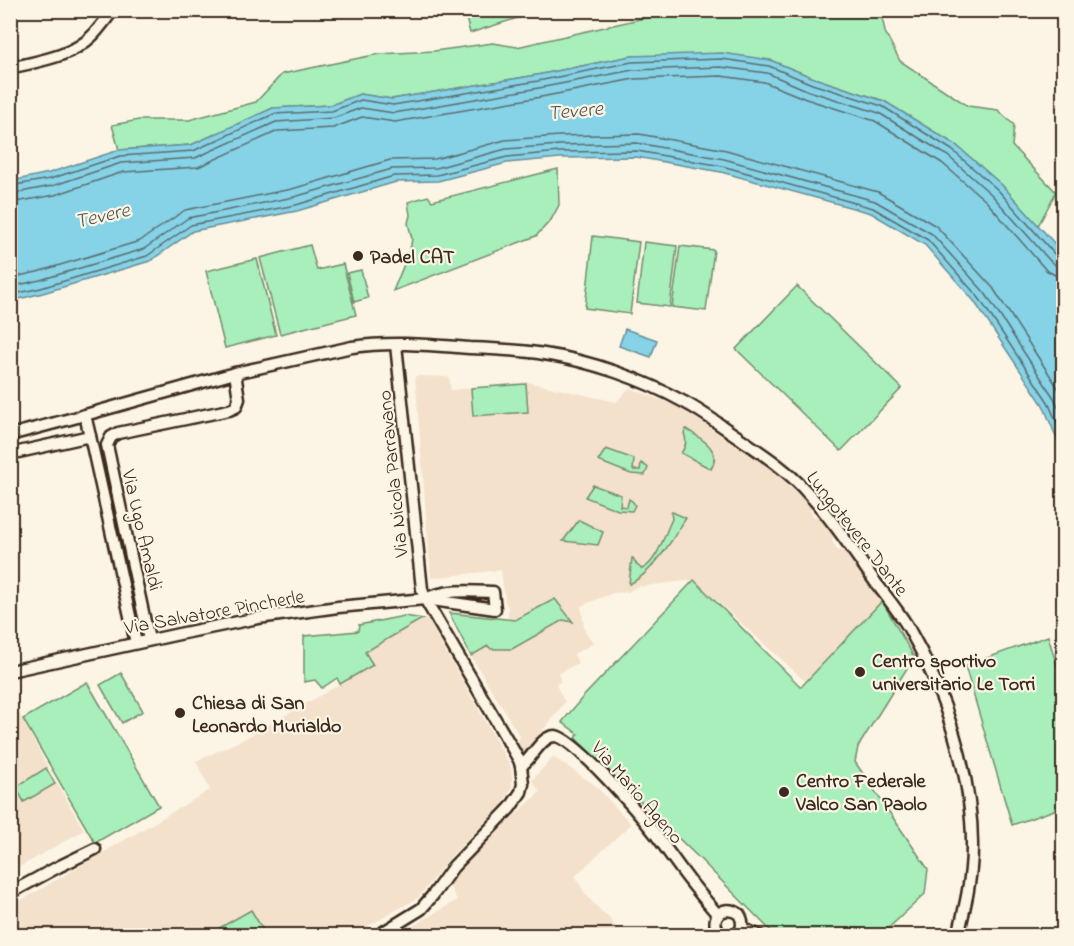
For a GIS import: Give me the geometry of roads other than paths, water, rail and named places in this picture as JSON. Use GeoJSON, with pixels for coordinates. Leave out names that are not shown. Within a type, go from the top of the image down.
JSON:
{"type":"FeatureCollection","features":[{"type":"Feature","properties":{"kind":"street"},"geometry":{"type":"LineString","coordinates":[[13,66],[57,57],[78,46],[91,37],[113,10]]}},
{"type":"Feature","properties":{"kind":"street","name":"Lungotevere Dante"},"geometry":{"type":"LineString","coordinates":[[10,435],[235,373],[370,345],[519,351],[556,356],[607,369],[669,394],[697,409],[782,468],[804,489],[825,513],[907,625],[922,652],[944,702],[966,783],[971,820],[970,873],[966,905],[958,936]]}},
{"type":"Feature","properties":{"kind":"street","name":"Via Nicola Parravano"},"geometry":{"type":"LineString","coordinates":[[396,345],[421,583],[425,599],[521,766]]}},
{"type":"Feature","properties":{"kind":"street","name":"Via Ugo Amaldi"},"geometry":{"type":"LineString","coordinates":[[149,640],[106,445],[111,437],[118,433],[236,407],[239,399],[235,373]]}},
{"type":"Feature","properties":{"kind":"street"},"geometry":{"type":"LineString","coordinates":[[10,454],[90,436],[85,415]]}},
{"type":"Feature","properties":{"kind":"street","name":"Via Ugo Amaldi"},"geometry":{"type":"LineString","coordinates":[[90,436],[136,643]]}},
{"type":"Feature","properties":{"kind":"street"},"geometry":{"type":"LineString","coordinates":[[116,552],[129,549]]}},
{"type":"Feature","properties":{"kind":"street"},"geometry":{"type":"LineString","coordinates":[[444,592],[493,592],[495,609],[448,603],[425,599],[444,592]]}},
{"type":"Feature","properties":{"kind":"street","name":"Via Salvatore Pincherle"},"geometry":{"type":"LineString","coordinates":[[10,671],[258,618],[338,607],[425,599]]}},
{"type":"Feature","properties":{"kind":"street","name":"Via Mario Ageno"},"geometry":{"type":"LineString","coordinates":[[521,766],[547,738],[552,736],[563,739],[578,750],[656,835],[718,915]]}},
{"type":"Feature","properties":{"kind":"street"},"geometry":{"type":"LineString","coordinates":[[377,936],[421,909],[453,867],[510,808],[521,792],[523,780],[521,766]]}},
{"type":"Feature","properties":{"kind":"street"},"geometry":{"type":"LineString","coordinates":[[10,893],[96,849]]}},
{"type":"Feature","properties":{"kind":"street"},"geometry":{"type":"LineString","coordinates":[[722,936],[715,927],[716,919],[726,910],[735,912],[742,918],[739,932],[760,936]]}},
{"type":"Feature","properties":{"kind":"water","name":"Tevere"},"geometry":{"type":"Polygon","coordinates":[[[722,53],[770,60],[814,78],[884,101],[956,145],[1002,185],[1055,244],[1064,256],[1063,454],[1043,405],[974,301],[925,245],[871,213],[721,172],[636,157],[560,158],[507,163],[438,181],[396,182],[297,211],[193,231],[150,261],[11,301],[11,181],[49,173],[119,150],[191,145],[273,108],[331,105],[360,94],[392,99],[537,75],[631,56],[722,53]]]}},
{"type":"Feature","properties":{"kind":"water"},"geometry":{"type":"Polygon","coordinates":[[[625,329],[657,340],[651,357],[619,346],[625,329]]]}},
{"type":"Feature","properties":{"kind":"place","name":"Padel CAT"},"geometry":{"type":"Point","coordinates":[358,256]}},
{"type":"Feature","properties":{"kind":"place","name":"Centro sportivo universitario Le Torri"},"geometry":{"type":"Point","coordinates":[860,672]}},
{"type":"Feature","properties":{"kind":"place","name":"Chiesa di San Leonardo Murialdo"},"geometry":{"type":"Point","coordinates":[180,713]}},
{"type":"Feature","properties":{"kind":"place","name":"Centro Federale Valco San Paolo"},"geometry":{"type":"Point","coordinates":[784,792]}}]}
